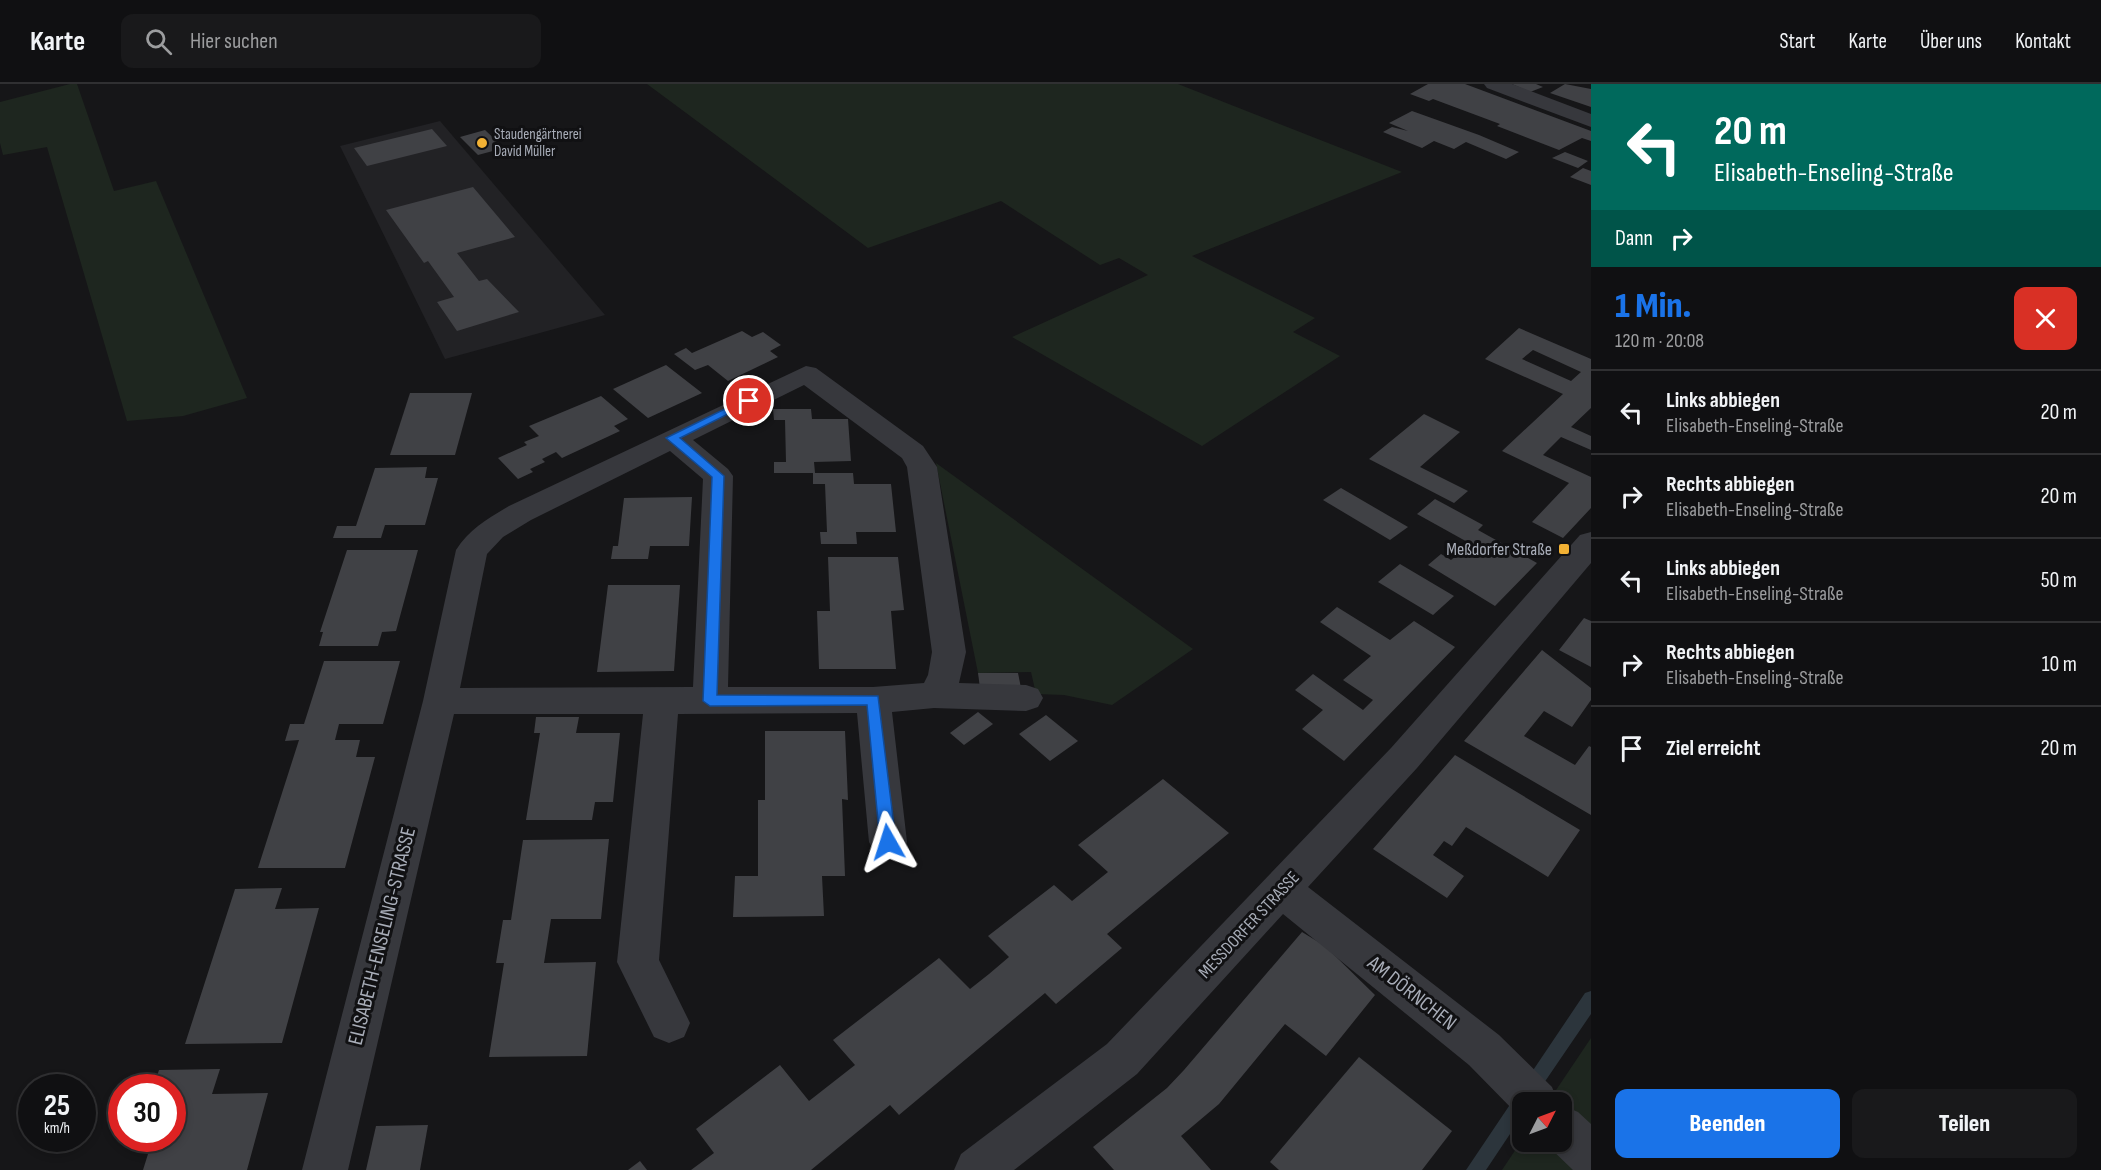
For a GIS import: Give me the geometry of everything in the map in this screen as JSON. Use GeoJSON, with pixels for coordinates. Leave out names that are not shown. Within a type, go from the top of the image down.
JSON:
{"type":"FeatureCollection","features":[{"type":"Feature","properties":{"kind":"street"},"geometry":{"type":"LineString","coordinates":[[1494,84],[1591,121]]}},
{"type":"Feature","properties":{"kind":"street","name":"ELISABETH-ENSELING-STRASSE"},"geometry":{"type":"LineString","coordinates":[[325,1170],[440,702],[472,550],[492,530],[520,513],[806,374],[913,452],[922,467],[949,652],[945,677],[934,695]]}},
{"type":"Feature","properties":{"kind":"street"},"geometry":{"type":"LineString","coordinates":[[672,438],[718,476],[710,701]]}},
{"type":"Feature","properties":{"kind":"street","name":"MESSDORFER STRASSE"},"geometry":{"type":"LineString","coordinates":[[977,1170],[1122,1059],[1404,758],[1591,543]]}},
{"type":"Feature","properties":{"kind":"street"},"geometry":{"type":"LineString","coordinates":[[440,702],[662,702],[873,699],[934,695],[1026,698]]}},
{"type":"Feature","properties":{"kind":"street"},"geometry":{"type":"LineString","coordinates":[[873,699],[888,842]]}},
{"type":"Feature","properties":{"kind":"street"},"geometry":{"type":"LineString","coordinates":[[662,702],[638,962],[669,1023]]}},
{"type":"Feature","properties":{"kind":"street","name":"AM DÖRNCHEN"},"geometry":{"type":"LineString","coordinates":[[1282,890],[1484,1050],[1526,1092]]}},
{"type":"Feature","properties":{"kind":"street"},"geometry":{"type":"LineString","coordinates":[[1572,1138],[1591,1156]]}},
{"type":"Feature","properties":{"kind":"shaded area"},"geometry":{"type":"Polygon","coordinates":[[[77,84],[114,191],[156,181],[247,398],[183,416],[127,421],[47,147],[3,155],[0,143],[0,102],[77,84]]]}},
{"type":"Feature","properties":{"kind":"shaded area"},"geometry":{"type":"Polygon","coordinates":[[[647,84],[1178,84],[1402,172],[1192,256],[1315,318],[1293,332],[1340,356],[1202,446],[1012,337],[1148,275],[1119,258],[1100,265],[1001,201],[868,248],[647,84]]]}},
{"type":"Feature","properties":{"kind":"shaded area"},"geometry":{"type":"Polygon","coordinates":[[[440,121],[605,315],[445,359],[340,146],[440,121]]]}},
{"type":"Feature","properties":{"kind":"shaded area"},"geometry":{"type":"Polygon","coordinates":[[[936,463],[1193,649],[1112,705],[1064,695],[1036,694],[1031,672],[978,673],[936,463]]]}},
{"type":"Feature","properties":{"kind":"shaded area"},"geometry":{"type":"Polygon","coordinates":[[[1591,1038],[1591,1170],[1502,1170],[1514,1152],[1572,1152],[1572,1092],[1555,1092],[1591,1038]]]}},
{"type":"Feature","properties":{"kind":"building"},"geometry":{"type":"Polygon","coordinates":[[[1428,84],[1465,84],[1591,131],[1591,141],[1582,138],[1559,150],[1497,126],[1500,124],[1433,99],[1429,101],[1410,94],[1428,84]]]}},
{"type":"Feature","properties":{"kind":"building"},"geometry":{"type":"Polygon","coordinates":[[[1512,84],[1536,84],[1543,87],[1530,92],[1512,84]]]}},
{"type":"Feature","properties":{"kind":"building"},"geometry":{"type":"Polygon","coordinates":[[[1565,84],[1591,89],[1591,107],[1550,93],[1565,84]]]}},
{"type":"Feature","properties":{"kind":"building"},"geometry":{"type":"Polygon","coordinates":[[[1412,111],[1519,152],[1506,159],[1466,142],[1454,149],[1434,141],[1422,148],[1383,132],[1392,127],[1408,131],[1389,123],[1412,111]]]}},
{"type":"Feature","properties":{"kind":"building"},"geometry":{"type":"Polygon","coordinates":[[[432,129],[447,146],[367,166],[354,148],[432,129]]]}},
{"type":"Feature","properties":{"kind":"building","name":"Staudengärtnerei David Müller"},"geometry":{"type":"Polygon","coordinates":[[[485,130],[504,148],[478,155],[460,137],[485,130]]]}},
{"type":"Feature","properties":{"kind":"building"},"geometry":{"type":"Polygon","coordinates":[[[1565,152],[1588,161],[1578,168],[1552,158],[1565,152]]]}},
{"type":"Feature","properties":{"kind":"building"},"geometry":{"type":"Polygon","coordinates":[[[1583,168],[1591,171],[1591,185],[1570,177],[1583,168]]]}},
{"type":"Feature","properties":{"kind":"building"},"geometry":{"type":"Polygon","coordinates":[[[473,187],[515,237],[457,253],[479,281],[487,279],[519,312],[457,331],[437,302],[454,297],[428,261],[424,263],[386,210],[473,187]]]}},
{"type":"Feature","properties":{"kind":"building"},"geometry":{"type":"Polygon","coordinates":[[[1519,328],[1591,359],[1591,408],[1571,427],[1591,436],[1591,450],[1561,437],[1543,455],[1591,477],[1591,508],[1563,538],[1532,522],[1569,483],[1502,451],[1563,394],[1485,359],[1519,328]],[[1533,350],[1522,359],[1571,381],[1581,372],[1533,350]]]}},
{"type":"Feature","properties":{"kind":"building"},"geometry":{"type":"Polygon","coordinates":[[[742,331],[752,337],[763,332],[781,345],[770,351],[778,357],[728,381],[708,365],[695,370],[674,354],[686,348],[692,353],[742,331]]]}},
{"type":"Feature","properties":{"kind":"building"},"geometry":{"type":"Polygon","coordinates":[[[666,365],[702,393],[648,418],[613,389],[666,365]]]}},
{"type":"Feature","properties":{"kind":"building"},"geometry":{"type":"Polygon","coordinates":[[[410,393],[472,393],[455,455],[390,455],[410,393]]]}},
{"type":"Feature","properties":{"kind":"building"},"geometry":{"type":"Polygon","coordinates":[[[601,396],[628,419],[614,426],[620,431],[562,458],[556,452],[542,459],[545,462],[530,469],[533,472],[518,479],[498,458],[527,445],[524,442],[539,436],[529,426],[601,396]]]}},
{"type":"Feature","properties":{"kind":"building"},"geometry":{"type":"Polygon","coordinates":[[[773,409],[811,409],[812,419],[848,419],[851,461],[814,462],[815,473],[774,473],[774,462],[786,462],[785,420],[774,420],[773,409]]]}},
{"type":"Feature","properties":{"kind":"building"},"geometry":{"type":"Polygon","coordinates":[[[1424,414],[1460,432],[1420,467],[1468,491],[1454,503],[1369,459],[1424,414]]]}},
{"type":"Feature","properties":{"kind":"building"},"geometry":{"type":"Polygon","coordinates":[[[427,467],[425,478],[438,478],[425,525],[385,525],[381,538],[333,538],[337,526],[356,526],[375,468],[427,467]]]}},
{"type":"Feature","properties":{"kind":"building"},"geometry":{"type":"Polygon","coordinates":[[[813,473],[853,473],[854,484],[891,484],[896,532],[856,532],[857,544],[821,544],[820,532],[827,532],[825,484],[813,484],[813,473]]]}},
{"type":"Feature","properties":{"kind":"building"},"geometry":{"type":"Polygon","coordinates":[[[1341,488],[1408,527],[1390,540],[1323,500],[1341,488]]]}},
{"type":"Feature","properties":{"kind":"building"},"geometry":{"type":"Polygon","coordinates":[[[692,497],[689,546],[650,546],[648,559],[611,559],[613,546],[618,546],[624,498],[692,497]]]}},
{"type":"Feature","properties":{"kind":"building"},"geometry":{"type":"Polygon","coordinates":[[[1435,499],[1483,525],[1478,530],[1537,563],[1495,606],[1428,565],[1441,554],[1451,560],[1471,544],[1417,514],[1435,499]]]}},
{"type":"Feature","properties":{"kind":"building"},"geometry":{"type":"Polygon","coordinates":[[[347,550],[418,550],[396,631],[382,632],[378,646],[319,646],[323,632],[320,632],[347,550]]]}},
{"type":"Feature","properties":{"kind":"building"},"geometry":{"type":"Polygon","coordinates":[[[828,557],[898,557],[904,610],[891,611],[896,669],[819,669],[817,611],[830,611],[828,557]]]}},
{"type":"Feature","properties":{"kind":"building"},"geometry":{"type":"Polygon","coordinates":[[[1400,564],[1454,596],[1433,615],[1378,582],[1400,564]]]}},
{"type":"Feature","properties":{"kind":"building"},"geometry":{"type":"Polygon","coordinates":[[[608,585],[680,585],[674,671],[597,672],[608,585]]]}},
{"type":"Feature","properties":{"kind":"building"},"geometry":{"type":"Polygon","coordinates":[[[1337,607],[1390,640],[1414,621],[1455,647],[1344,761],[1302,729],[1323,710],[1295,690],[1313,674],[1363,710],[1373,700],[1343,680],[1371,656],[1320,622],[1337,607]]]}},
{"type":"Feature","properties":{"kind":"building"},"geometry":{"type":"Polygon","coordinates":[[[1584,618],[1591,621],[1591,667],[1559,650],[1584,618]]]}},
{"type":"Feature","properties":{"kind":"building"},"geometry":{"type":"Polygon","coordinates":[[[1542,650],[1591,688],[1591,700],[1572,727],[1544,711],[1524,736],[1575,765],[1589,746],[1591,747],[1591,815],[1464,741],[1542,650]]]}},
{"type":"Feature","properties":{"kind":"building"},"geometry":{"type":"Polygon","coordinates":[[[324,661],[400,661],[383,724],[339,724],[335,740],[360,740],[356,757],[375,757],[345,868],[258,868],[299,740],[285,741],[290,724],[304,724],[324,661]]]}},
{"type":"Feature","properties":{"kind":"building"},"geometry":{"type":"Polygon","coordinates":[[[978,673],[1018,673],[1021,688],[980,688],[978,673]]]}},
{"type":"Feature","properties":{"kind":"building"},"geometry":{"type":"Polygon","coordinates":[[[978,712],[993,724],[964,745],[950,733],[978,712]]]}},
{"type":"Feature","properties":{"kind":"building"},"geometry":{"type":"Polygon","coordinates":[[[1046,715],[1078,741],[1050,761],[1019,734],[1046,715]]]}},
{"type":"Feature","properties":{"kind":"building"},"geometry":{"type":"Polygon","coordinates":[[[536,717],[579,717],[576,733],[620,733],[613,802],[595,802],[592,820],[526,820],[540,733],[534,733],[536,717]]]}},
{"type":"Feature","properties":{"kind":"building"},"geometry":{"type":"Polygon","coordinates":[[[765,731],[845,731],[848,800],[842,799],[845,876],[822,876],[824,916],[733,917],[735,876],[758,876],[758,800],[765,800],[765,731]]]}},
{"type":"Feature","properties":{"kind":"building"},"geometry":{"type":"Polygon","coordinates":[[[1455,755],[1580,830],[1548,877],[1466,827],[1452,846],[1444,841],[1433,855],[1464,876],[1447,898],[1373,849],[1455,755]]]}},
{"type":"Feature","properties":{"kind":"building"},"geometry":{"type":"Polygon","coordinates":[[[1163,779],[1229,833],[1107,934],[1122,948],[1056,1004],[1045,993],[899,1115],[890,1105],[811,1170],[691,1170],[714,1153],[696,1129],[780,1065],[809,1101],[855,1065],[833,1040],[939,958],[970,989],[989,974],[1009,957],[988,936],[1054,885],[1072,901],[1108,872],[1078,845],[1163,779]]]}},
{"type":"Feature","properties":{"kind":"building"},"geometry":{"type":"Polygon","coordinates":[[[609,839],[601,919],[551,919],[544,963],[596,962],[587,1056],[489,1057],[504,963],[496,963],[503,920],[511,920],[523,840],[609,839]]]}},
{"type":"Feature","properties":{"kind":"building"},"geometry":{"type":"Polygon","coordinates":[[[282,888],[275,909],[319,908],[282,1043],[185,1044],[235,889],[282,888]]]}},
{"type":"Feature","properties":{"kind":"building"},"geometry":{"type":"Polygon","coordinates":[[[1302,932],[1325,946],[1375,995],[1326,1056],[1285,1024],[1219,1104],[1181,1136],[1211,1170],[1114,1170],[1093,1147],[1167,1088],[1302,932]]]}},
{"type":"Feature","properties":{"kind":"building"},"geometry":{"type":"Polygon","coordinates":[[[1359,1057],[1452,1131],[1422,1170],[1279,1170],[1270,1162],[1359,1057]]]}},
{"type":"Feature","properties":{"kind":"building"},"geometry":{"type":"Polygon","coordinates":[[[220,1069],[212,1094],[268,1093],[247,1170],[143,1170],[149,1152],[186,1152],[186,1074],[158,1074],[159,1070],[220,1069]]]}},
{"type":"Feature","properties":{"kind":"building"},"geometry":{"type":"Polygon","coordinates":[[[428,1125],[420,1170],[366,1170],[376,1126],[428,1125]]]}},
{"type":"Feature","properties":{"kind":"building"},"geometry":{"type":"Polygon","coordinates":[[[640,1161],[647,1170],[628,1170],[640,1161]]]}},
{"type":"Feature","properties":{"kind":"waterway"},"geometry":{"type":"LineString","coordinates":[[1475,1170],[1591,999]]}},
{"type":"Feature","properties":{"kind":"place","name":"Staudengärtnerei David Müller"},"geometry":{"type":"Point","coordinates":[482,143]}},
{"type":"Feature","properties":{"kind":"place","name":"Meßdorfer Straße"},"geometry":{"type":"Point","coordinates":[1564,549]}},
{"type":"Feature","properties":{"kind":"route"},"geometry":{"type":"LineString","coordinates":[[749,401],[672,438],[718,476],[710,701],[873,699],[888,842]]}}]}
